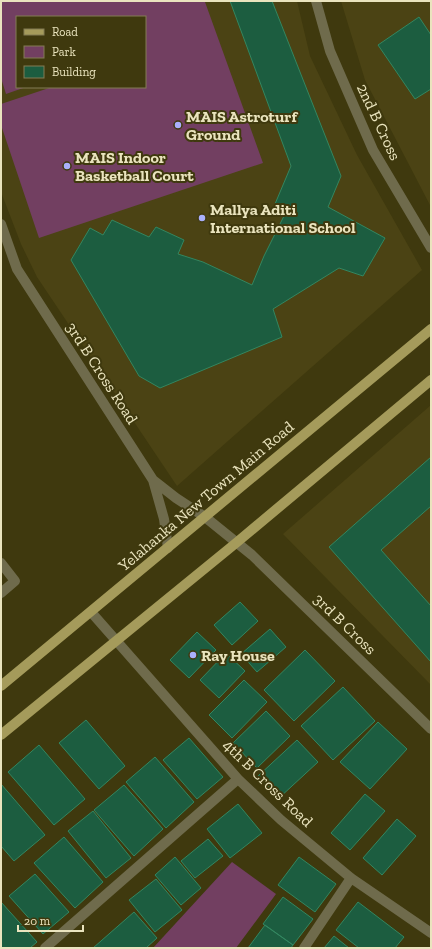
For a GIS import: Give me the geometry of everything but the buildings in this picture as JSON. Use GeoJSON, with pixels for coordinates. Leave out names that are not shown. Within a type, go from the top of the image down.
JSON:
{"type":"FeatureCollection","features":[{"type":"Feature","properties":{"kind":"main road","name":"Yelahanka New Town Main Road"},"geometry":{"type":"LineString","coordinates":[[1,686],[431,329]]}},
{"type":"Feature","properties":{"kind":"main road"},"geometry":{"type":"LineString","coordinates":[[1,734],[117,641],[431,380]]}},
{"type":"Feature","properties":{"kind":"street","name":"2nd B Cross"},"geometry":{"type":"LineString","coordinates":[[316,1],[330,51],[373,150],[431,248]]}},
{"type":"Feature","properties":{"kind":"street","name":"3rd B Cross Road"},"geometry":{"type":"LineString","coordinates":[[1,224],[17,268],[153,480],[176,498],[205,517]]}},
{"type":"Feature","properties":{"kind":"street"},"geometry":{"type":"LineString","coordinates":[[153,480],[164,519],[168,548]]}},
{"type":"Feature","properties":{"kind":"street","name":"3rd B Cross"},"geometry":{"type":"LineString","coordinates":[[205,517],[258,560],[431,729]]}},
{"type":"Feature","properties":{"kind":"street"},"geometry":{"type":"LineString","coordinates":[[1,563],[15,581],[1,593]]}},
{"type":"Feature","properties":{"kind":"street","name":"4th B Cross Road"},"geometry":{"type":"LineString","coordinates":[[91,612],[238,779],[281,820],[351,878],[431,933]]}},
{"type":"Feature","properties":{"kind":"street"},"geometry":{"type":"LineString","coordinates":[[45,948],[238,779]]}},
{"type":"Feature","properties":{"kind":"street"},"geometry":{"type":"LineString","coordinates":[[304,948],[351,878]]}},
{"type":"Feature","properties":{"kind":"shaded area","name":"Mallya Aditi International School"},"geometry":{"type":"Polygon","coordinates":[[[1,1],[297,1],[310,56],[357,155],[422,270],[177,486],[37,277],[21,244],[1,192],[1,1]]]}},
{"type":"Feature","properties":{"kind":"shaded area"},"geometry":{"type":"Polygon","coordinates":[[[341,1],[431,1],[431,207],[365,80],[341,1]]]}},
{"type":"Feature","properties":{"kind":"shaded area"},"geometry":{"type":"Polygon","coordinates":[[[431,405],[431,685],[283,534],[431,405]]]}},
{"type":"Feature","properties":{"kind":"green space"},"geometry":{"type":"Polygon","coordinates":[[[1,1],[205,2],[263,163],[39,238],[1,125],[1,104],[49,88],[146,88],[146,16],[16,16],[16,88],[23,88],[6,94],[1,78],[1,1]]]}},
{"type":"Feature","properties":{"kind":"green space"},"geometry":{"type":"Polygon","coordinates":[[[232,862],[276,894],[236,948],[153,948],[232,862]]]}},
{"type":"Feature","properties":{"kind":"place","name":"MAIS Astroturf Ground"},"geometry":{"type":"Point","coordinates":[178,125]}},
{"type":"Feature","properties":{"kind":"place","name":"MAIS Indoor Basketball Court"},"geometry":{"type":"Point","coordinates":[67,166]}},
{"type":"Feature","properties":{"kind":"place","name":"Mallya Aditi International School"},"geometry":{"type":"Point","coordinates":[202,218]}},
{"type":"Feature","properties":{"kind":"place","name":"Ray House"},"geometry":{"type":"Point","coordinates":[193,655]}}]}
